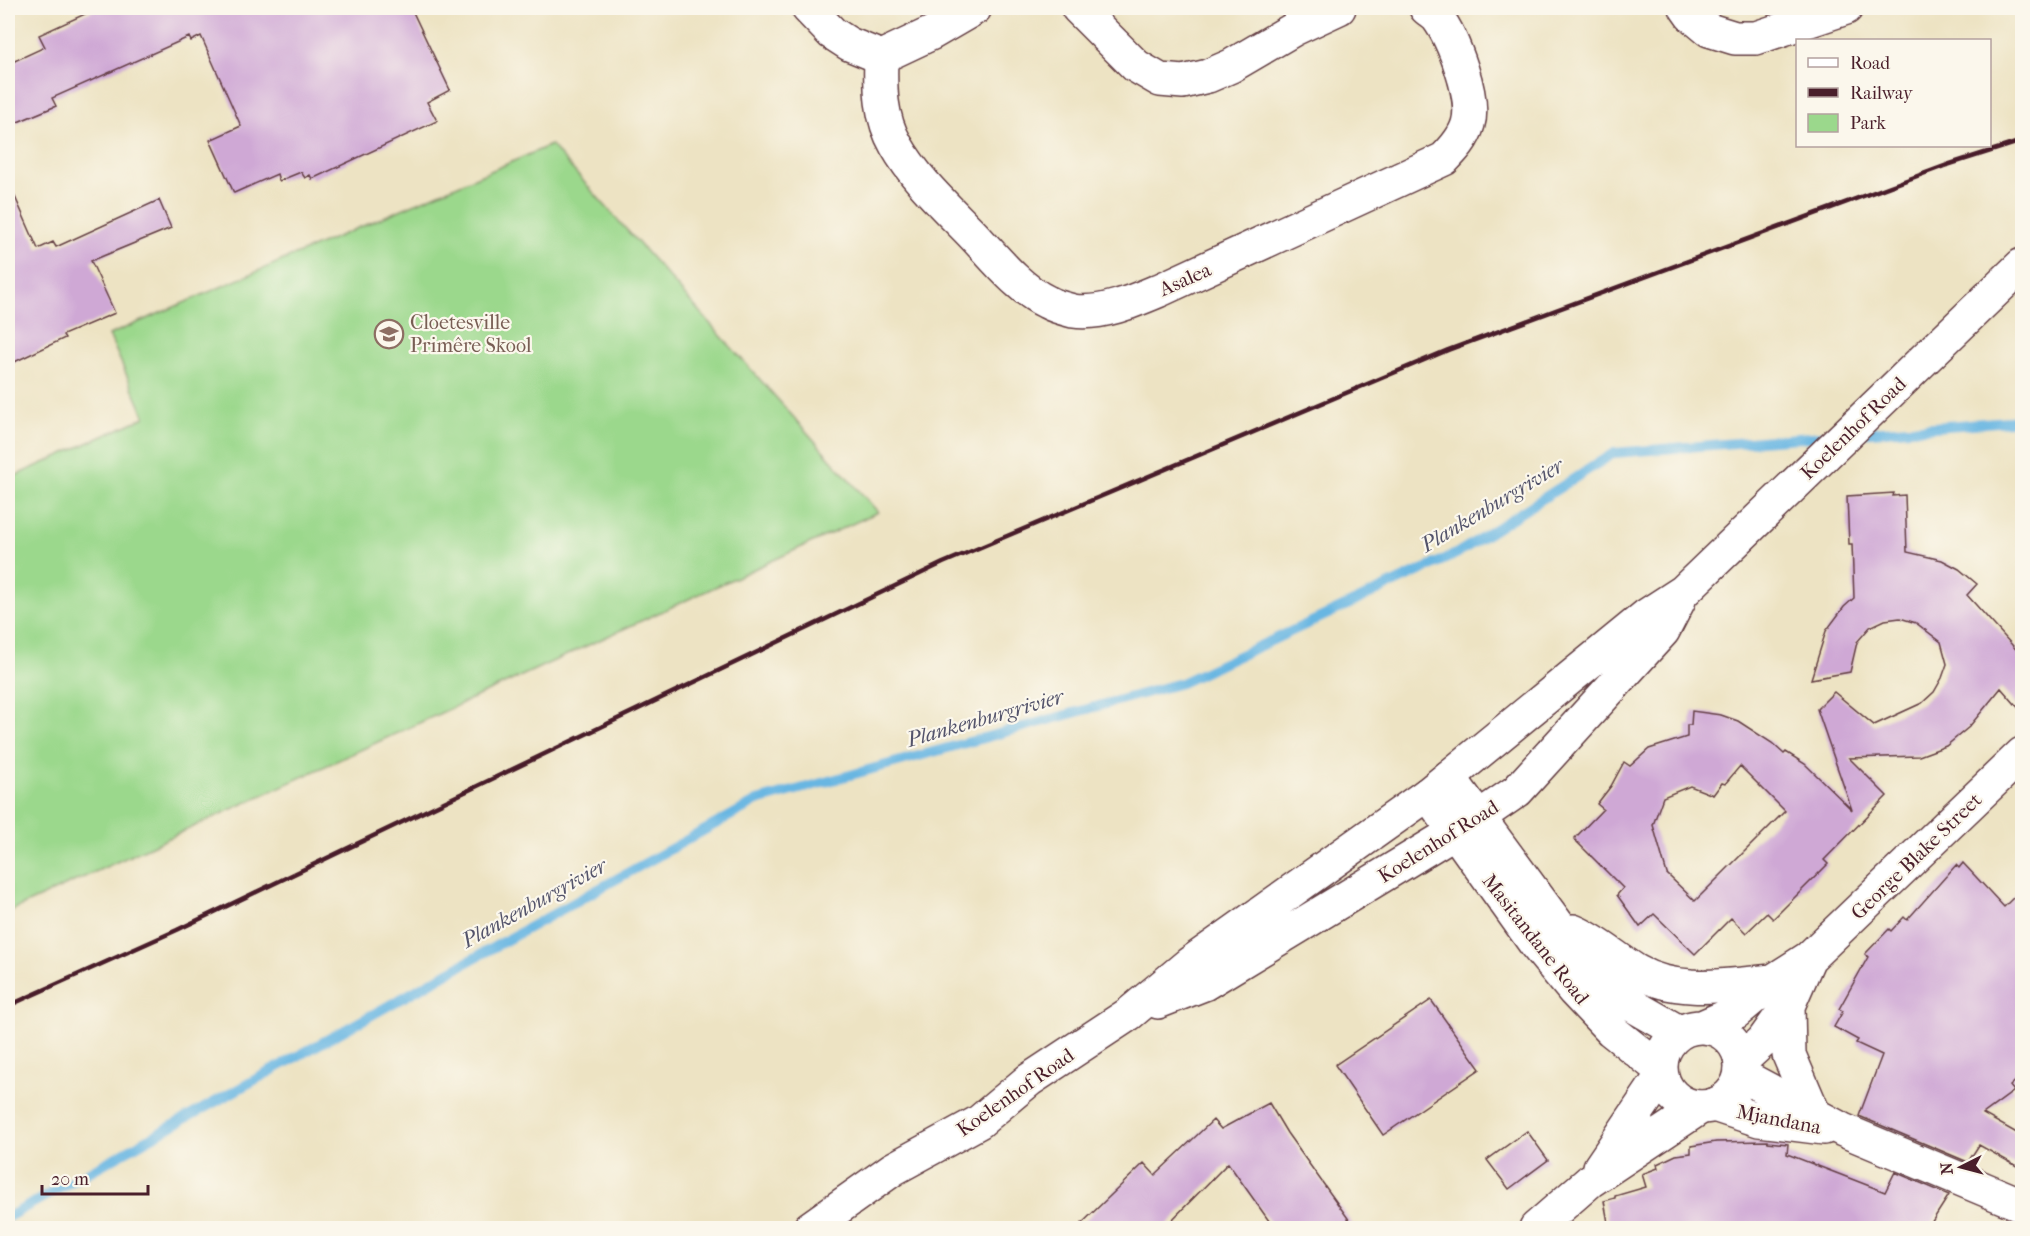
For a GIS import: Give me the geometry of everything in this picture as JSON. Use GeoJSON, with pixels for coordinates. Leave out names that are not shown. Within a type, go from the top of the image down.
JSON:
{"type":"FeatureCollection","features":[{"type":"Feature","properties":{"kind":"street"},"geometry":{"type":"LineString","coordinates":[[808,8],[832,33],[849,44],[881,57],[932,33],[975,8]]}},
{"type":"Feature","properties":{"kind":"street"},"geometry":{"type":"LineString","coordinates":[[1078,8],[1136,66],[1160,80],[1183,82],[1208,76],[1231,66],[1294,29],[1339,8]]}},
{"type":"Feature","properties":{"kind":"street","name":"Asalea"},"geometry":{"type":"LineString","coordinates":[[881,57],[880,86],[884,116],[895,145],[912,170],[1026,287],[1046,302],[1073,311],[1098,310],[1122,306],[1160,290],[1444,159],[1462,136],[1468,123],[1470,108],[1465,78],[1445,31],[1436,17],[1426,8]]}},
{"type":"Feature","properties":{"kind":"street"},"geometry":{"type":"LineString","coordinates":[[1686,8],[1710,30],[1734,38],[1756,38],[1846,8]]}},
{"type":"Feature","properties":{"kind":"street","name":"Koelenhof Road"},"geometry":{"type":"LineString","coordinates":[[810,1228],[893,1168],[979,1122],[1029,1080],[1129,1014],[1189,964],[1439,785],[1647,615],[1690,585],[2022,265]]}},
{"type":"Feature","properties":{"kind":"street","name":"Koelenhof Road"},"geometry":{"type":"LineString","coordinates":[[1129,1014],[1204,984],[1467,825],[1517,791],[1662,631],[1690,585]]}},
{"type":"Feature","properties":{"kind":"street","name":"George Blake Street"},"geometry":{"type":"LineString","coordinates":[[1741,1068],[1763,1041],[1781,994],[1809,958],[2022,754]]}},
{"type":"Feature","properties":{"kind":"street","name":"Masitandane Road"},"geometry":{"type":"LineString","coordinates":[[1439,785],[1467,825],[1536,945],[1574,992],[1611,1029],[1661,1073]]}},
{"type":"Feature","properties":{"kind":"street","name":"Masitandane Road"},"geometry":{"type":"LineString","coordinates":[[1467,825],[1615,991],[1636,1008],[1692,1029]]}},
{"type":"Feature","properties":{"kind":"street"},"geometry":{"type":"LineString","coordinates":[[1558,925],[1588,937],[1637,972],[1664,982],[1696,988],[1781,994],[1789,1055],[1815,1116]]}},
{"type":"Feature","properties":{"kind":"street","name":"George Blake Street"},"geometry":{"type":"LineString","coordinates":[[1692,1029],[1781,994]]}},
{"type":"Feature","properties":{"kind":"street"},"geometry":{"type":"LineString","coordinates":[[1536,1228],[1590,1181],[1707,1106],[1726,1098],[1731,1093],[1741,1068],[1737,1048],[1728,1037],[1718,1030],[1692,1029],[1670,1041],[1664,1052],[1661,1073],[1590,1181]]}},
{"type":"Feature","properties":{"kind":"street","name":"Mjandana"},"geometry":{"type":"LineString","coordinates":[[1741,1068],[1815,1116],[2022,1205]]}},
{"type":"Feature","properties":{"kind":"street"},"geometry":{"type":"LineString","coordinates":[[1661,1073],[1667,1089],[1676,1098],[1687,1105],[1707,1106]]}},
{"type":"Feature","properties":{"kind":"street","name":"Mjandana"},"geometry":{"type":"LineString","coordinates":[[1707,1106],[1759,1120],[1844,1130]]}},
{"type":"Feature","properties":{"kind":"green space","name":"Cloetesville Primêre Skool"},"geometry":{"type":"Polygon","coordinates":[[[551,145],[878,512],[8,912],[8,479],[145,417],[109,335],[551,145]]]}},
{"type":"Feature","properties":{"kind":"building"},"geometry":{"type":"Polygon","coordinates":[[[98,8],[411,8],[450,90],[427,102],[437,121],[312,179],[310,175],[305,178],[301,172],[279,181],[277,174],[234,193],[210,140],[241,126],[201,36],[191,41],[189,37],[52,98],[56,106],[8,126],[8,64],[45,47],[39,35],[98,8]]]}},
{"type":"Feature","properties":{"kind":"building"},"geometry":{"type":"Polygon","coordinates":[[[8,181],[38,249],[53,242],[56,247],[159,200],[171,228],[91,261],[115,313],[63,335],[65,338],[8,365],[8,181]]]}},
{"type":"Feature","properties":{"kind":"building"},"geometry":{"type":"Polygon","coordinates":[[[1894,493],[1893,496],[1905,495],[1907,552],[1942,560],[1959,569],[1977,584],[1967,595],[2022,656],[2022,712],[2001,688],[1969,727],[1946,746],[1919,756],[1849,758],[1887,796],[1824,860],[1828,864],[1773,919],[1767,913],[1746,933],[1731,918],[1695,954],[1654,914],[1640,927],[1617,895],[1623,888],[1574,839],[1603,809],[1597,804],[1611,786],[1624,762],[1630,766],[1649,749],[1687,737],[1687,725],[1691,725],[1692,711],[1721,715],[1738,721],[1772,743],[1784,754],[1786,752],[1805,764],[1852,810],[1817,709],[1834,692],[1874,725],[1922,703],[1934,692],[1947,664],[1941,642],[1916,623],[1900,618],[1885,620],[1870,627],[1857,642],[1850,672],[1811,679],[1826,631],[1844,607],[1854,598],[1847,496],[1894,493]],[[1740,766],[1713,795],[1690,786],[1663,797],[1653,825],[1667,874],[1695,901],[1785,811],[1740,766]]]}},
{"type":"Feature","properties":{"kind":"building"},"geometry":{"type":"Polygon","coordinates":[[[1963,863],[2004,907],[2022,889],[2022,1075],[2010,1086],[2014,1091],[1983,1114],[2022,1136],[2022,1169],[1979,1145],[1968,1162],[1859,1116],[1882,1055],[1856,1043],[1858,1040],[1834,1027],[1843,1011],[1839,1009],[1868,957],[1865,954],[1889,929],[1891,931],[1904,917],[1907,920],[1956,865],[1959,868],[1963,863]]]}},
{"type":"Feature","properties":{"kind":"building"},"geometry":{"type":"Polygon","coordinates":[[[1431,1000],[1480,1069],[1383,1135],[1335,1065],[1431,1000]]]}},
{"type":"Feature","properties":{"kind":"building"},"geometry":{"type":"Polygon","coordinates":[[[1269,1103],[1287,1133],[1355,1228],[1274,1228],[1228,1163],[1164,1228],[1077,1228],[1144,1163],[1155,1175],[1213,1120],[1221,1129],[1269,1103]]]}},
{"type":"Feature","properties":{"kind":"building"},"geometry":{"type":"Polygon","coordinates":[[[1527,1131],[1548,1160],[1509,1189],[1487,1160],[1527,1131]]]}},
{"type":"Feature","properties":{"kind":"building"},"geometry":{"type":"Polygon","coordinates":[[[1768,1141],[1788,1144],[1787,1154],[1885,1192],[1895,1172],[1949,1195],[1928,1228],[1609,1228],[1604,1201],[1646,1187],[1642,1174],[1658,1168],[1657,1164],[1676,1155],[1691,1153],[1691,1146],[1716,1142],[1768,1141]]]}},
{"type":"Feature","properties":{"kind":"waterway","name":"Plankenburgrivier"},"geometry":{"type":"LineString","coordinates":[[1859,433],[2022,420]]}},
{"type":"Feature","properties":{"kind":"waterway","name":"Plankenburgrivier"},"geometry":{"type":"LineString","coordinates":[[8,1217],[757,801],[1181,683],[1456,554],[1614,453],[1835,435]]}},
{"type":"Feature","properties":{"kind":"railway"},"geometry":{"type":"LineString","coordinates":[[8,1006],[177,930],[943,563],[1448,350],[1947,165],[2022,141]]}},
{"type":"Feature","properties":{"kind":"place","name":"Cloetesville Primêre Skool"},"geometry":{"type":"Point","coordinates":[389,334]}}]}
